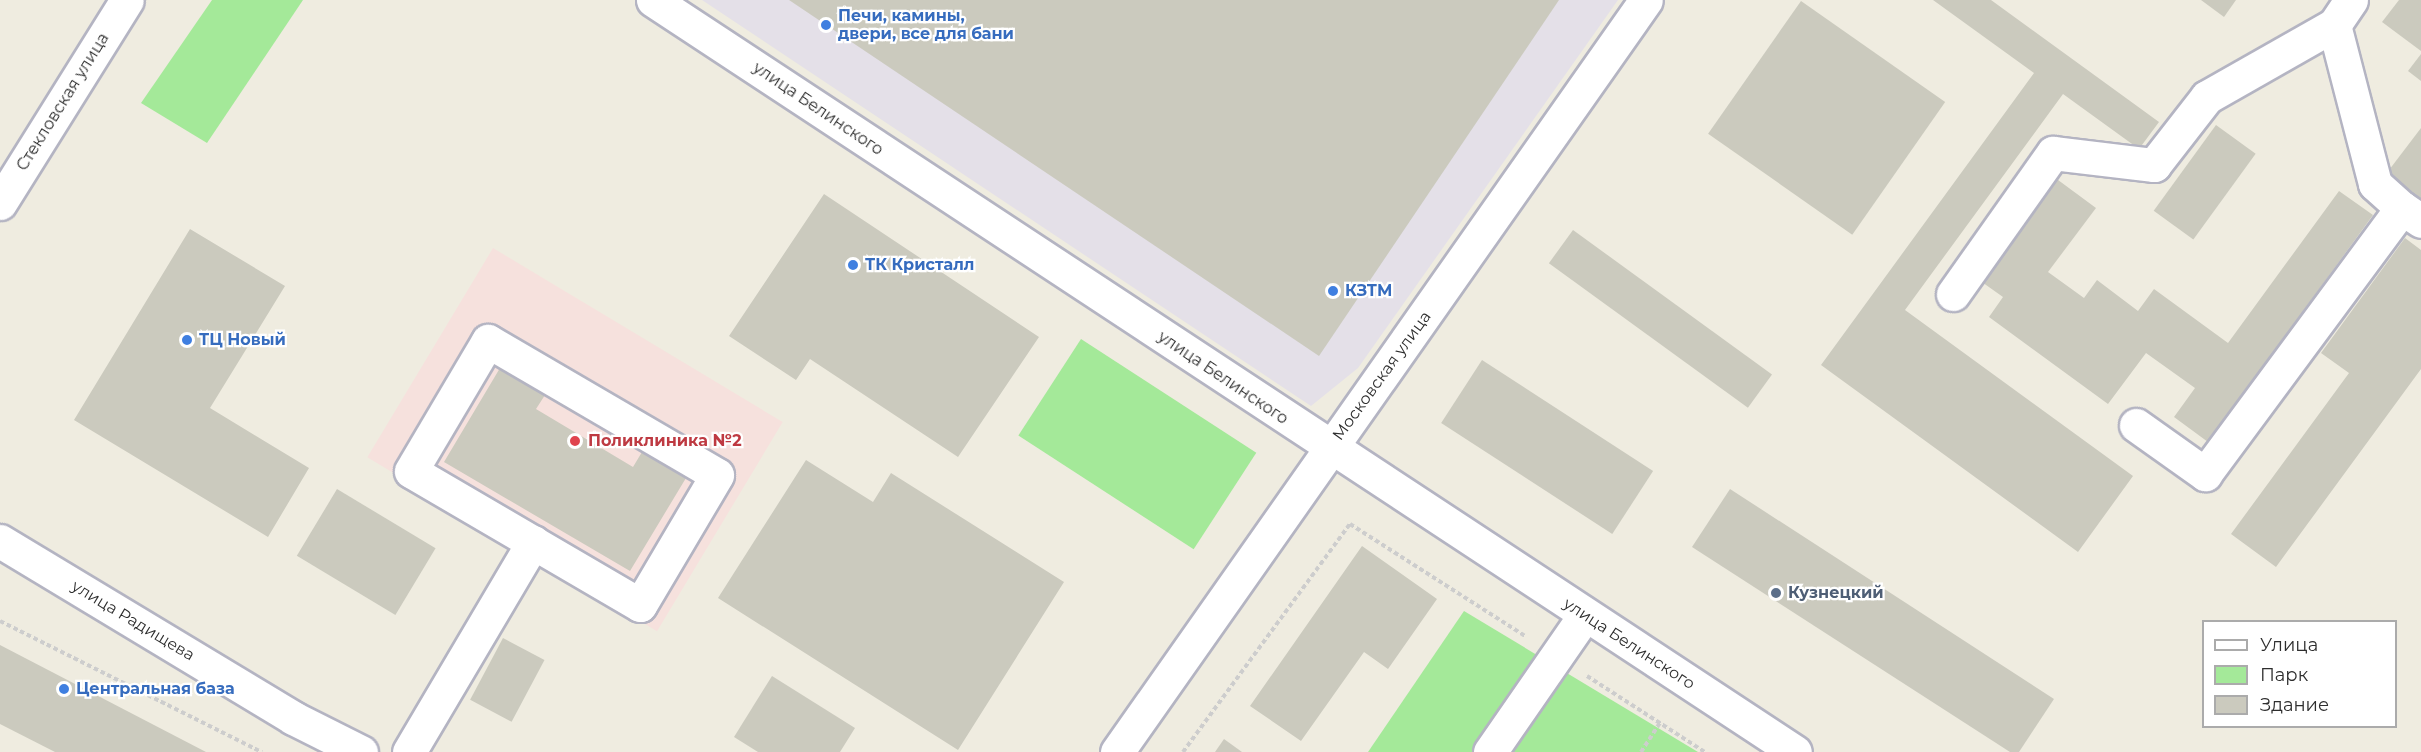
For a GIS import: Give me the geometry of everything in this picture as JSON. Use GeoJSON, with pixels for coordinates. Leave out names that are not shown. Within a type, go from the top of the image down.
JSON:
{"type":"FeatureCollection","features":[{"type":"Feature","properties":{"kind":"street","name":"Стекловская улица"},"geometry":{"type":"LineString","coordinates":[[0,203],[127,0]]}},
{"type":"Feature","properties":{"kind":"street","name":"улица Белинского"},"geometry":{"type":"LineString","coordinates":[[653,0],[1329,448],[1795,752]]}},
{"type":"Feature","properties":{"kind":"street","name":"Московская улица"},"geometry":{"type":"LineString","coordinates":[[1117,752],[1646,0]]}},
{"type":"Feature","properties":{"kind":"street"},"geometry":{"type":"LineString","coordinates":[[1953,294],[2053,153],[2154,165],[2207,97],[2342,12],[2375,184],[2412,214],[2205,474],[2136,425]]}},
{"type":"Feature","properties":{"kind":"street"},"geometry":{"type":"LineString","coordinates":[[488,341],[717,475],[640,605],[533,542],[411,471],[488,341]]}},
{"type":"Feature","properties":{"kind":"street","name":"улица Радищева"},"geometry":{"type":"LineString","coordinates":[[0,541],[293,718],[361,752]]}},
{"type":"Feature","properties":{"kind":"street"},"geometry":{"type":"LineString","coordinates":[[409,752],[533,542]]}},
{"type":"Feature","properties":{"kind":"street"},"geometry":{"type":"LineString","coordinates":[[1490,752],[1585,615]]}},
{"type":"Feature","properties":{"kind":"path"},"geometry":{"type":"LineString","coordinates":[[1182,752],[1350,524],[1705,752]]}},
{"type":"Feature","properties":{"kind":"path"},"geometry":{"type":"LineString","coordinates":[[0,621],[262,752]]}},
{"type":"Feature","properties":{"kind":"path"},"geometry":{"type":"LineString","coordinates":[[1641,752],[1660,723]]}},
{"type":"Feature","properties":{"kind":"shaded area"},"geometry":{"type":"Polygon","coordinates":[[[702,0],[1618,0],[1358,368],[1311,406],[702,0]]]}},
{"type":"Feature","properties":{"kind":"shaded area","name":"Поликлиника №2"},"geometry":{"type":"Polygon","coordinates":[[[493,248],[783,422],[657,631],[367,457],[493,248]]]}},
{"type":"Feature","properties":{"kind":"green space"},"geometry":{"type":"Polygon","coordinates":[[[212,0],[303,0],[207,143],[141,103],[212,0]]]}},
{"type":"Feature","properties":{"kind":"green space"},"geometry":{"type":"Polygon","coordinates":[[[1081,339],[1256,453],[1194,549],[1018,435],[1081,339]]]}},
{"type":"Feature","properties":{"kind":"green space"},"geometry":{"type":"Polygon","coordinates":[[[1464,611],[1698,752],[1368,752],[1464,611]]]}},
{"type":"Feature","properties":{"kind":"building"},"geometry":{"type":"Polygon","coordinates":[[[789,0],[1559,0],[1319,356],[789,0]]]}},
{"type":"Feature","properties":{"kind":"building"},"geometry":{"type":"Polygon","coordinates":[[[1933,0],[1991,0],[2159,122],[2139,149],[2063,94],[1905,310],[2133,476],[2078,552],[1821,365],[2034,73],[1933,0]]]}},
{"type":"Feature","properties":{"kind":"building"},"geometry":{"type":"Polygon","coordinates":[[[2201,0],[2236,0],[2224,17],[2201,0]]]}},
{"type":"Feature","properties":{"kind":"building"},"geometry":{"type":"Polygon","coordinates":[[[2399,0],[2421,0],[2421,51],[2382,22],[2399,0]]]}},
{"type":"Feature","properties":{"kind":"building"},"geometry":{"type":"Polygon","coordinates":[[[1801,1],[1945,102],[1852,235],[1708,134],[1801,1]]]}},
{"type":"Feature","properties":{"kind":"building"},"geometry":{"type":"Polygon","coordinates":[[[2421,54],[2421,81],[2408,71],[2421,54]]]}},
{"type":"Feature","properties":{"kind":"building"},"geometry":{"type":"Polygon","coordinates":[[[2216,125],[2256,154],[2193,240],[2154,211],[2216,125]]]}},
{"type":"Feature","properties":{"kind":"building"},"geometry":{"type":"Polygon","coordinates":[[[2421,128],[2421,200],[2386,174],[2421,128]]]}},
{"type":"Feature","properties":{"kind":"building"},"geometry":{"type":"Polygon","coordinates":[[[2054,177],[2096,208],[2048,272],[2084,298],[2097,280],[2138,311],[2154,289],[2228,343],[2339,191],[2373,215],[2208,442],[2174,417],[2195,388],[2146,353],[2108,404],[1989,317],[2003,297],[1979,280],[2054,177]]]}},
{"type":"Feature","properties":{"kind":"building","name":"ТК Кристалл"},"geometry":{"type":"Polygon","coordinates":[[[824,194],[1039,337],[958,457],[810,359],[796,380],[729,336],[824,194]]]}},
{"type":"Feature","properties":{"kind":"building","name":"ТЦ Новый"},"geometry":{"type":"Polygon","coordinates":[[[190,229],[285,286],[210,408],[309,468],[268,537],[74,420],[190,229]]]}},
{"type":"Feature","properties":{"kind":"building"},"geometry":{"type":"Polygon","coordinates":[[[1573,230],[1772,375],[1748,408],[1549,263],[1573,230]]]}},
{"type":"Feature","properties":{"kind":"building"},"geometry":{"type":"Polygon","coordinates":[[[2405,238],[2421,250],[2421,369],[2276,567],[2231,534],[2349,373],[2321,353],[2405,238]]]}},
{"type":"Feature","properties":{"kind":"building"},"geometry":{"type":"Polygon","coordinates":[[[1482,360],[1653,471],[1612,534],[1441,423],[1482,360]]]}},
{"type":"Feature","properties":{"kind":"building"},"geometry":{"type":"Polygon","coordinates":[[[500,368],[545,395],[536,409],[633,467],[642,452],[686,478],[630,571],[444,462],[500,368]]]}},
{"type":"Feature","properties":{"kind":"building"},"geometry":{"type":"Polygon","coordinates":[[[806,460],[873,502],[891,473],[1064,582],[958,750],[718,598],[806,460]]]}},
{"type":"Feature","properties":{"kind":"building"},"geometry":{"type":"Polygon","coordinates":[[[337,489],[436,548],[395,615],[297,556],[337,489]]]}},
{"type":"Feature","properties":{"kind":"building"},"geometry":{"type":"Polygon","coordinates":[[[1730,489],[2054,699],[2019,752],[2010,752],[1692,547],[1730,489]]]}},
{"type":"Feature","properties":{"kind":"building"},"geometry":{"type":"Polygon","coordinates":[[[1362,546],[1437,599],[1388,669],[1364,652],[1301,741],[1250,706],[1362,546]]]}},
{"type":"Feature","properties":{"kind":"building"},"geometry":{"type":"Polygon","coordinates":[[[503,638],[544,660],[512,722],[470,700],[503,638]]]}},
{"type":"Feature","properties":{"kind":"building","name":"Центральная база"},"geometry":{"type":"Polygon","coordinates":[[[0,645],[206,752],[55,752],[0,724],[0,645]]]}},
{"type":"Feature","properties":{"kind":"building"},"geometry":{"type":"Polygon","coordinates":[[[772,676],[855,728],[840,752],[758,752],[734,737],[772,676]]]}},
{"type":"Feature","properties":{"kind":"building"},"geometry":{"type":"Polygon","coordinates":[[[1224,739],[1242,752],[1215,752],[1224,739]]]}},
{"type":"Feature","properties":{"kind":"place","name":"Печи, камины, двери, все для бани"},"geometry":{"type":"Point","coordinates":[826,25]}},
{"type":"Feature","properties":{"kind":"place","name":"ТК Кристалл"},"geometry":{"type":"Point","coordinates":[853,265]}},
{"type":"Feature","properties":{"kind":"place","name":"КЗТМ"},"geometry":{"type":"Point","coordinates":[1333,291]}},
{"type":"Feature","properties":{"kind":"place","name":"ТЦ Новый"},"geometry":{"type":"Point","coordinates":[187,340]}},
{"type":"Feature","properties":{"kind":"place","name":"Поликлиника №2"},"geometry":{"type":"Point","coordinates":[575,441]}},
{"type":"Feature","properties":{"kind":"place","name":"Кузнецкий"},"geometry":{"type":"Point","coordinates":[1776,593]}},
{"type":"Feature","properties":{"kind":"place","name":"Центральная база"},"geometry":{"type":"Point","coordinates":[64,689]}}]}
